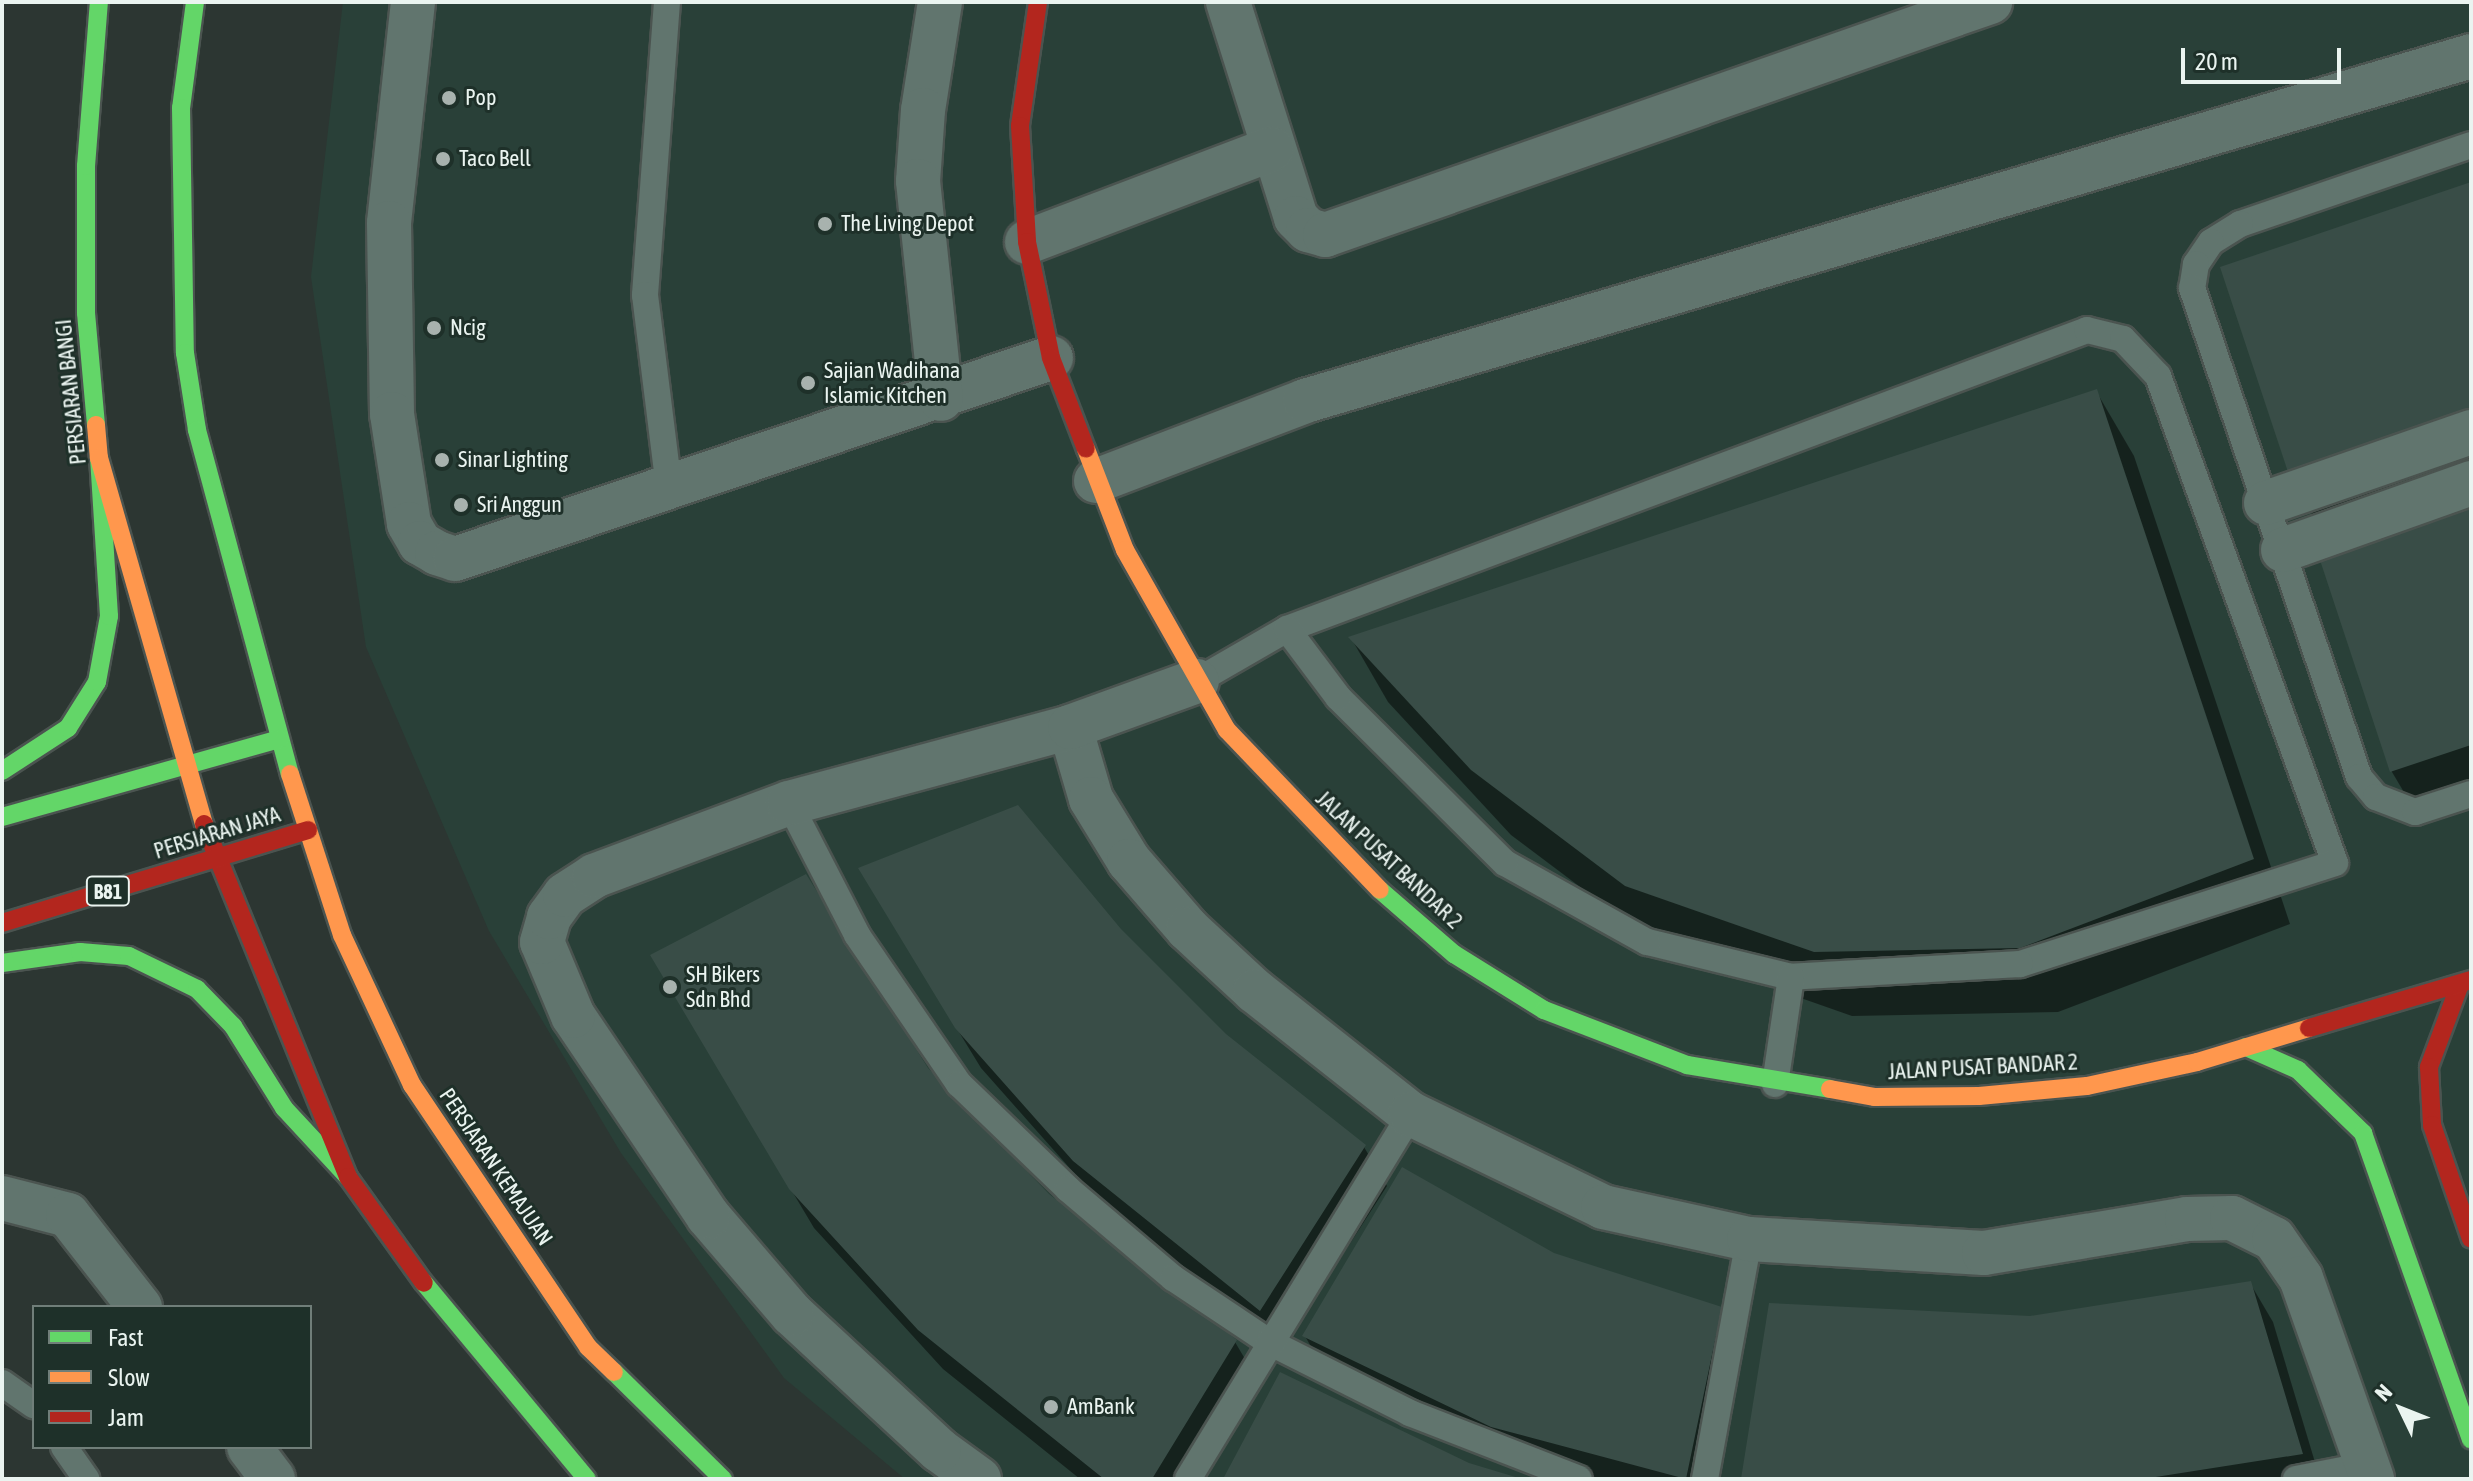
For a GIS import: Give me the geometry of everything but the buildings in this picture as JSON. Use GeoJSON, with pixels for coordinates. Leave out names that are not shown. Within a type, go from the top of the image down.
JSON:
{"type":"FeatureCollection","features":[{"type":"Feature","properties":{"kind":"main road","name":"PERSIARAN BANGI"},"geometry":{"type":"LineString","coordinates":[[99,2],[86,166],[86,313],[99,458],[214,859]]}},
{"type":"Feature","properties":{"kind":"main road"},"geometry":{"type":"LineString","coordinates":[[195,2],[181,108],[185,353],[197,430],[279,739],[308,830]]}},
{"type":"Feature","properties":{"kind":"main road","name":"JALAN PUSAT BANDAR 2"},"geometry":{"type":"LineString","coordinates":[[1038,2],[1026,60],[1020,126],[1027,242],[1051,358],[1096,481],[1148,598],[1227,730],[1296,807],[1370,882],[1454,954],[1544,1010],[1687,1065],[1775,1084],[1875,1097],[1979,1096],[2087,1086],[2246,1047],[2465,982]]}},
{"type":"Feature","properties":{"kind":"main road"},"geometry":{"type":"LineString","coordinates":[[2,771],[68,728],[97,682],[109,616],[99,458]]}},
{"type":"Feature","properties":{"kind":"main road"},"geometry":{"type":"LineString","coordinates":[[2,817],[279,739]]}},
{"type":"Feature","properties":{"kind":"main road","name":"PERSIARAN JAYA"},"geometry":{"type":"LineString","coordinates":[[2,923],[308,830]]}},
{"type":"Feature","properties":{"kind":"main road","name":"PERSIARAN KEMAJUAN"},"geometry":{"type":"LineString","coordinates":[[308,830],[342,935],[412,1085],[588,1347],[723,1479]]}},
{"type":"Feature","properties":{"kind":"main road"},"geometry":{"type":"LineString","coordinates":[[214,859],[348,1177]]}},
{"type":"Feature","properties":{"kind":"main road"},"geometry":{"type":"LineString","coordinates":[[2,963],[80,952],[129,956],[197,989],[233,1026],[284,1108],[348,1177],[452,1323],[587,1479]]}},
{"type":"Feature","properties":{"kind":"main road"},"geometry":{"type":"LineString","coordinates":[[2465,982],[2429,1067],[2432,1125],[2471,1239]]}},
{"type":"Feature","properties":{"kind":"main road"},"geometry":{"type":"LineString","coordinates":[[2246,1047],[2298,1070],[2363,1133],[2468,1421]]}},
{"type":"Feature","properties":{"kind":"street"},"geometry":{"type":"LineString","coordinates":[[413,2],[389,223],[392,414],[409,524],[420,543],[455,559],[941,399],[1051,358]]}},
{"type":"Feature","properties":{"kind":"street"},"geometry":{"type":"LineString","coordinates":[[940,2],[926,80],[918,181],[941,399]]}},
{"type":"Feature","properties":{"kind":"street"},"geometry":{"type":"LineString","coordinates":[[1228,2],[1296,218],[1308,230],[1325,235],[1990,2]]}},
{"type":"Feature","properties":{"kind":"street"},"geometry":{"type":"LineString","coordinates":[[1096,481],[1305,401],[2471,56]]}},
{"type":"Feature","properties":{"kind":"street"},"geometry":{"type":"LineString","coordinates":[[1027,242],[1272,149]]}},
{"type":"Feature","properties":{"kind":"street"},"geometry":{"type":"LineString","coordinates":[[2266,503],[2471,432]]}},
{"type":"Feature","properties":{"kind":"street"},"geometry":{"type":"LineString","coordinates":[[2283,550],[2471,483]]}},
{"type":"Feature","properties":{"kind":"street"},"geometry":{"type":"LineString","coordinates":[[979,1479],[939,1450],[792,1314],[708,1216],[573,1016],[542,942],[549,917],[565,895],[594,876],[789,803],[1070,727],[1197,681]]}},
{"type":"Feature","properties":{"kind":"street"},"geometry":{"type":"LineString","coordinates":[[1070,727],[1091,799],[1129,861],[1188,929],[1255,991],[1411,1114],[1603,1207],[1749,1239],[1984,1253],[2187,1219],[2232,1218],[2274,1239],[2301,1278],[2370,1472]]}},
{"type":"Feature","properties":{"kind":"street"},"geometry":{"type":"LineString","coordinates":[[2,1198],[68,1215],[138,1305]]}},
{"type":"Feature","properties":{"kind":"street"},"geometry":{"type":"LineString","coordinates":[[250,1449],[273,1479]]}},
{"type":"Feature","properties":{"kind":"lane"},"geometry":{"type":"LineString","coordinates":[[667,2],[645,295],[669,489]]}},
{"type":"Feature","properties":{"kind":"lane"},"geometry":{"type":"LineString","coordinates":[[2471,145],[2240,224],[2211,242],[2196,264],[2192,288],[2359,777],[2376,797],[2415,812],[2471,794]]}},
{"type":"Feature","properties":{"kind":"lane"},"geometry":{"type":"LineString","coordinates":[[1197,681],[1287,629],[2087,330],[2123,339],[2158,376],[2335,863],[2020,964],[1791,977],[1647,942],[1505,863],[1338,697],[1287,629]]}},
{"type":"Feature","properties":{"kind":"lane"},"geometry":{"type":"LineString","coordinates":[[789,803],[857,935],[959,1084],[1068,1189],[1173,1278],[1269,1342],[1410,1413],[1579,1479]]}},
{"type":"Feature","properties":{"kind":"lane"},"geometry":{"type":"LineString","coordinates":[[1775,1084],[1791,977]]}},
{"type":"Feature","properties":{"kind":"lane"},"geometry":{"type":"LineString","coordinates":[[1188,1479],[1411,1114]]}},
{"type":"Feature","properties":{"kind":"lane"},"geometry":{"type":"LineString","coordinates":[[1705,1479],[1749,1239]]}},
{"type":"Feature","properties":{"kind":"lane"},"geometry":{"type":"LineString","coordinates":[[2,1383],[32,1404]]}},
{"type":"Feature","properties":{"kind":"lane"},"geometry":{"type":"LineString","coordinates":[[65,1449],[86,1479]]}},
{"type":"Feature","properties":{"kind":"lane"},"geometry":{"type":"LineString","coordinates":[[2296,1479],[2370,1472]]}},
{"type":"Feature","properties":{"kind":"shaded area"},"geometry":{"type":"Polygon","coordinates":[[[343,2],[2471,2],[2471,1479],[905,1479],[784,1378],[621,1153],[489,931],[366,647],[311,277],[343,2]]]}},
{"type":"Feature","properties":{"kind":"traffic: fast"},"geometry":{"type":"LineString","coordinates":[[96,425],[86,313],[86,166],[99,2]]}},
{"type":"Feature","properties":{"kind":"traffic: fast"},"geometry":{"type":"LineString","coordinates":[[195,2],[181,108],[185,353],[197,430],[290,774]]}},
{"type":"Feature","properties":{"kind":"traffic: fast"},"geometry":{"type":"LineString","coordinates":[[2,771],[68,728],[97,682],[109,616],[99,458]]}},
{"type":"Feature","properties":{"kind":"traffic: fast"},"geometry":{"type":"LineString","coordinates":[[2,817],[279,739]]}},
{"type":"Feature","properties":{"kind":"traffic: fast"},"geometry":{"type":"LineString","coordinates":[[1380,890],[1454,954],[1544,1010],[1687,1065],[1830,1089]]}},
{"type":"Feature","properties":{"kind":"traffic: fast"},"geometry":{"type":"LineString","coordinates":[[2,963],[80,952],[129,956],[197,989],[233,1026],[284,1108],[348,1177]]}},
{"type":"Feature","properties":{"kind":"traffic: fast"},"geometry":{"type":"LineString","coordinates":[[2246,1047],[2298,1070],[2363,1133],[2471,1440]]}},
{"type":"Feature","properties":{"kind":"traffic: fast"},"geometry":{"type":"LineString","coordinates":[[424,1283],[587,1479]]}},
{"type":"Feature","properties":{"kind":"traffic: fast"},"geometry":{"type":"LineString","coordinates":[[614,1372],[723,1479]]}},
{"type":"Feature","properties":{"kind":"traffic: slow"},"geometry":{"type":"LineString","coordinates":[[96,425],[99,458],[204,824]]}},
{"type":"Feature","properties":{"kind":"traffic: slow"},"geometry":{"type":"LineString","coordinates":[[1086,449],[1125,550],[1227,730],[1380,890]]}},
{"type":"Feature","properties":{"kind":"traffic: slow"},"geometry":{"type":"LineString","coordinates":[[290,774],[342,935],[412,1085],[588,1347],[614,1372]]}},
{"type":"Feature","properties":{"kind":"traffic: slow"},"geometry":{"type":"LineString","coordinates":[[1830,1089],[1875,1097],[1979,1096],[2087,1086],[2197,1062],[2309,1028]]}},
{"type":"Feature","properties":{"kind":"traffic: jam"},"geometry":{"type":"LineString","coordinates":[[1038,2],[1020,126],[1027,242],[1051,358],[1086,449]]}},
{"type":"Feature","properties":{"kind":"traffic: jam"},"geometry":{"type":"LineString","coordinates":[[204,824],[348,1177],[424,1283]]}},
{"type":"Feature","properties":{"kind":"traffic: jam"},"geometry":{"type":"LineString","coordinates":[[2,923],[308,830]]}},
{"type":"Feature","properties":{"kind":"traffic: jam"},"geometry":{"type":"LineString","coordinates":[[2309,1028],[2471,980]]}},
{"type":"Feature","properties":{"kind":"traffic: jam"},"geometry":{"type":"LineString","coordinates":[[2460,984],[2429,1067],[2432,1125],[2471,1239]]}},
{"type":"Feature","properties":{"kind":"place","name":"Pop"},"geometry":{"type":"Point","coordinates":[449,98]}},
{"type":"Feature","properties":{"kind":"place","name":"Taco Bell"},"geometry":{"type":"Point","coordinates":[443,159]}},
{"type":"Feature","properties":{"kind":"place","name":"The Living Depot"},"geometry":{"type":"Point","coordinates":[825,224]}},
{"type":"Feature","properties":{"kind":"place","name":"Ncig"},"geometry":{"type":"Point","coordinates":[434,328]}},
{"type":"Feature","properties":{"kind":"place","name":"Sajian Wadihana Islamic Kitchen"},"geometry":{"type":"Point","coordinates":[808,383]}},
{"type":"Feature","properties":{"kind":"place","name":"Sinar Lighting"},"geometry":{"type":"Point","coordinates":[442,460]}},
{"type":"Feature","properties":{"kind":"place","name":"Sri Anggun"},"geometry":{"type":"Point","coordinates":[461,505]}},
{"type":"Feature","properties":{"kind":"place","name":"SH Bikers Sdn Bhd"},"geometry":{"type":"Point","coordinates":[670,987]}},
{"type":"Feature","properties":{"kind":"place","name":"AmBank"},"geometry":{"type":"Point","coordinates":[1051,1407]}}]}
